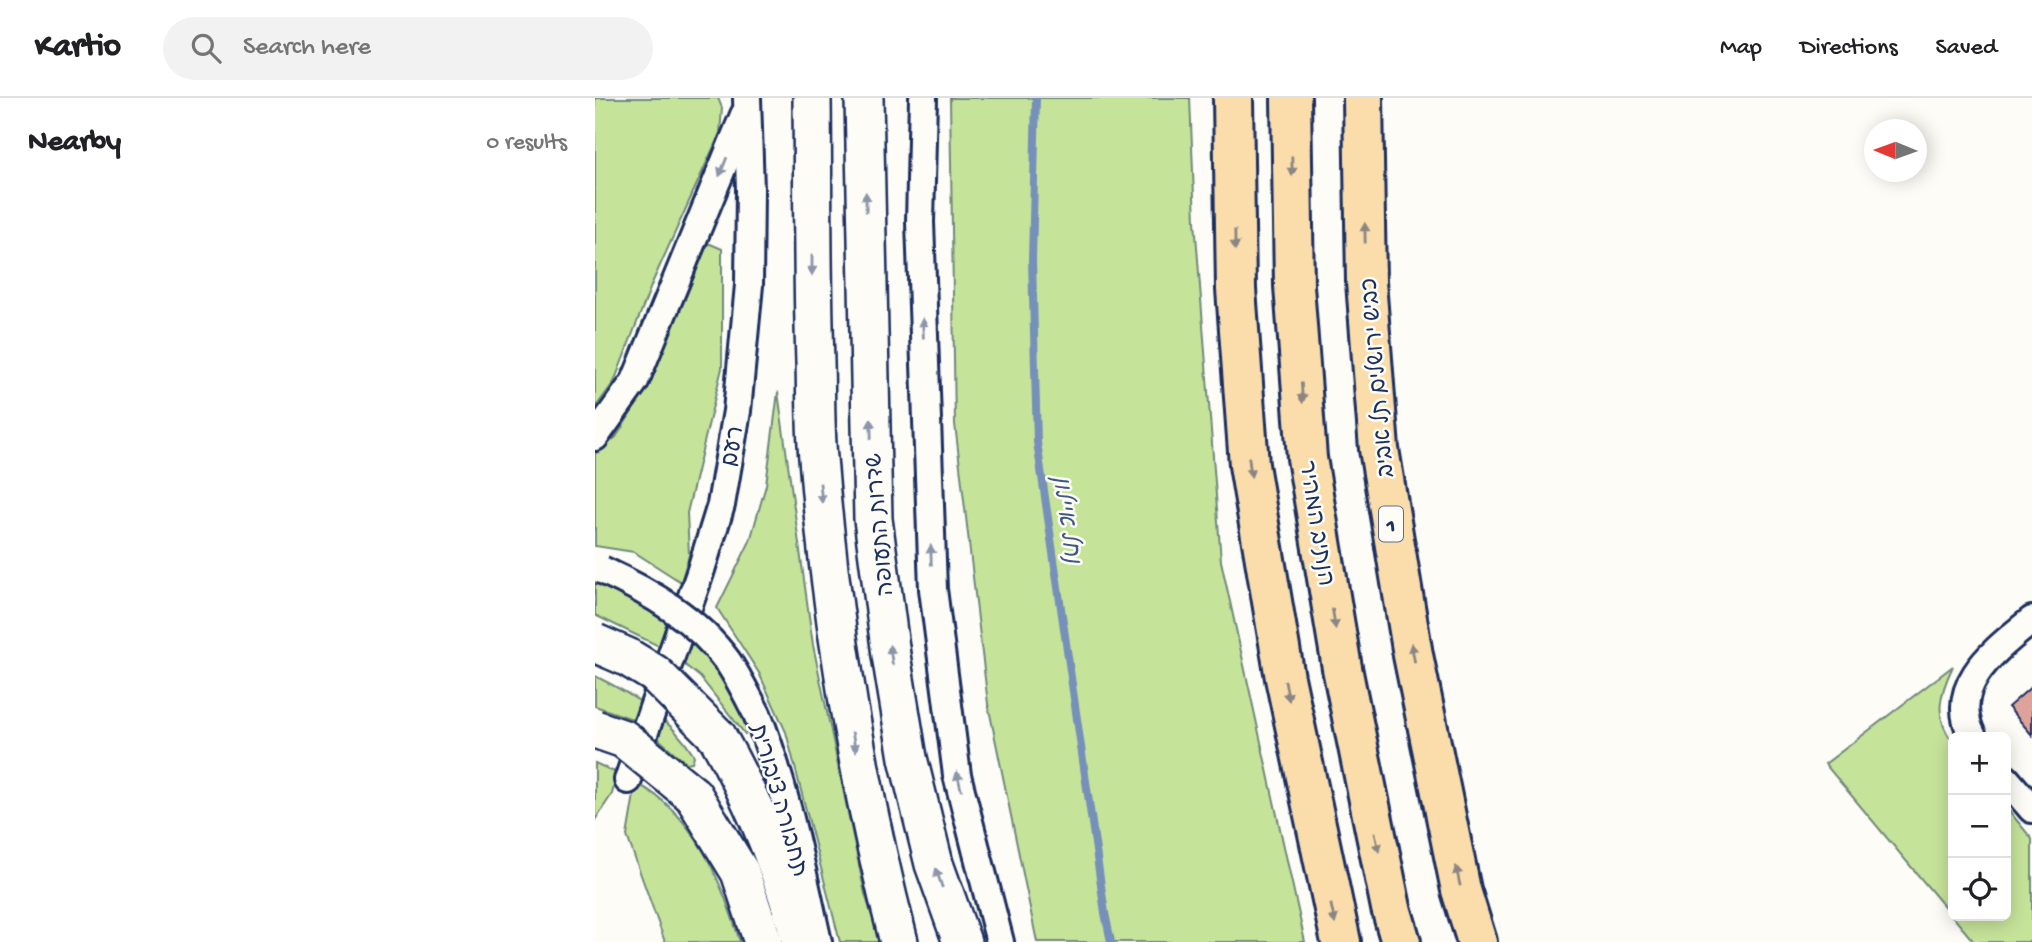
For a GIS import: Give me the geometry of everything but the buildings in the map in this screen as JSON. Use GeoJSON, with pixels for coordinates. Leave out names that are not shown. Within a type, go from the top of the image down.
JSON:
{"type":"FeatureCollection","features":[{"type":"Feature","properties":{"kind":"highway"},"geometry":{"type":"LineString","coordinates":[[1233,98],[1236,289],[1249,465],[1285,678],[1341,942]]}},
{"type":"Feature","properties":{"kind":"highway","name":"הנתיב המהיר"},"geometry":{"type":"LineString","coordinates":[[1291,98],[1294,286],[1307,458],[1342,668],[1391,908],[1401,942]]}},
{"type":"Feature","properties":{"kind":"highway","name":"כביש ירושלים תל אביב"},"geometry":{"type":"LineString","coordinates":[[1363,98],[1366,282],[1379,449],[1413,654],[1461,890],[1477,942]]}},
{"type":"Feature","properties":{"kind":"main road"},"geometry":{"type":"LineString","coordinates":[[812,99],[812,274],[817,455],[848,711],[879,865],[899,942]]}},
{"type":"Feature","properties":{"kind":"main road","name":"שדרות התעופה"},"geometry":{"type":"LineString","coordinates":[[864,99],[873,519],[908,758],[935,864],[961,942]]}},
{"type":"Feature","properties":{"kind":"main road"},"geometry":{"type":"LineString","coordinates":[[595,643],[627,657],[655,674],[717,736],[735,768],[771,847],[801,942]]}},
{"type":"Feature","properties":{"kind":"main road"},"geometry":{"type":"LineString","coordinates":[[595,729],[624,739],[692,796],[740,872],[763,942]]}},
{"type":"Feature","properties":{"kind":"street"},"geometry":{"type":"LineString","coordinates":[[923,98],[920,222],[933,589],[957,775],[1000,942]]}},
{"type":"Feature","properties":{"kind":"street"},"geometry":{"type":"LineString","coordinates":[[595,437],[635,381],[748,101]]}},
{"type":"Feature","properties":{"kind":"street","name":"רעם"},"geometry":{"type":"LineString","coordinates":[[628,779],[721,505],[737,411],[749,285],[748,101]]}},
{"type":"Feature","properties":{"kind":"street","name":"תחבורה ציבורית"},"geometry":{"type":"LineString","coordinates":[[598,569],[653,594],[671,606],[728,662],[757,714],[768,741],[818,942]]}},
{"type":"Feature","properties":{"kind":"street"},"geometry":{"type":"LineString","coordinates":[[1972,732],[1966,713],[1974,675],[1990,654],[2032,620]]}},
{"type":"Feature","properties":{"kind":"street"},"geometry":{"type":"LineString","coordinates":[[2011,785],[2032,809]]}},
{"type":"Feature","properties":{"kind":"green space"},"geometry":{"type":"Polygon","coordinates":[[[595,98],[718,98],[722,108],[720,133],[653,281],[614,382],[595,408],[595,98]]]}},
{"type":"Feature","properties":{"kind":"green space"},"geometry":{"type":"Polygon","coordinates":[[[950,98],[1190,98],[1195,221],[1221,561],[1305,942],[1037,942],[988,704],[955,424],[950,98]]]}},
{"type":"Feature","properties":{"kind":"green space"},"geometry":{"type":"Polygon","coordinates":[[[708,243],[722,249],[722,368],[687,513],[689,555],[681,582],[634,552],[595,546],[595,454],[616,437],[651,381],[708,243]]]}},
{"type":"Feature","properties":{"kind":"green space"},"geometry":{"type":"Polygon","coordinates":[[[778,392],[813,645],[865,894],[880,942],[840,942],[786,732],[759,673],[717,608],[750,541],[766,485],[778,392]]]}},
{"type":"Feature","properties":{"kind":"green space"},"geometry":{"type":"Polygon","coordinates":[[[595,581],[626,592],[670,617],[704,650],[740,702],[750,730],[745,734],[700,677],[680,661],[657,645],[595,615],[595,581]]]}},
{"type":"Feature","properties":{"kind":"green space"},"geometry":{"type":"Polygon","coordinates":[[[1953,666],[1941,705],[1943,723],[1948,734],[1948,911],[1825,764],[1953,666]]]}},
{"type":"Feature","properties":{"kind":"green space"},"geometry":{"type":"Polygon","coordinates":[[[595,676],[624,691],[663,719],[685,742],[694,756],[692,762],[686,763],[638,721],[595,706],[595,676]]]}},
{"type":"Feature","properties":{"kind":"green space"},"geometry":{"type":"Polygon","coordinates":[[[595,763],[617,773],[612,794],[595,820],[595,763]]]}},
{"type":"Feature","properties":{"kind":"green space"},"geometry":{"type":"Polygon","coordinates":[[[636,783],[675,812],[690,831],[715,873],[740,942],[665,942],[627,836],[636,783]]]}},
{"type":"Feature","properties":{"kind":"green space"},"geometry":{"type":"Polygon","coordinates":[[[2011,813],[2032,839],[2032,942],[1974,942],[1956,921],[2011,921],[2011,813]]]}},
{"type":"Feature","properties":{"kind":"waterway","name":"נחל איילון"},"geometry":{"type":"LineString","coordinates":[[1036,98],[1032,260],[1037,442],[1111,942]]}}]}
